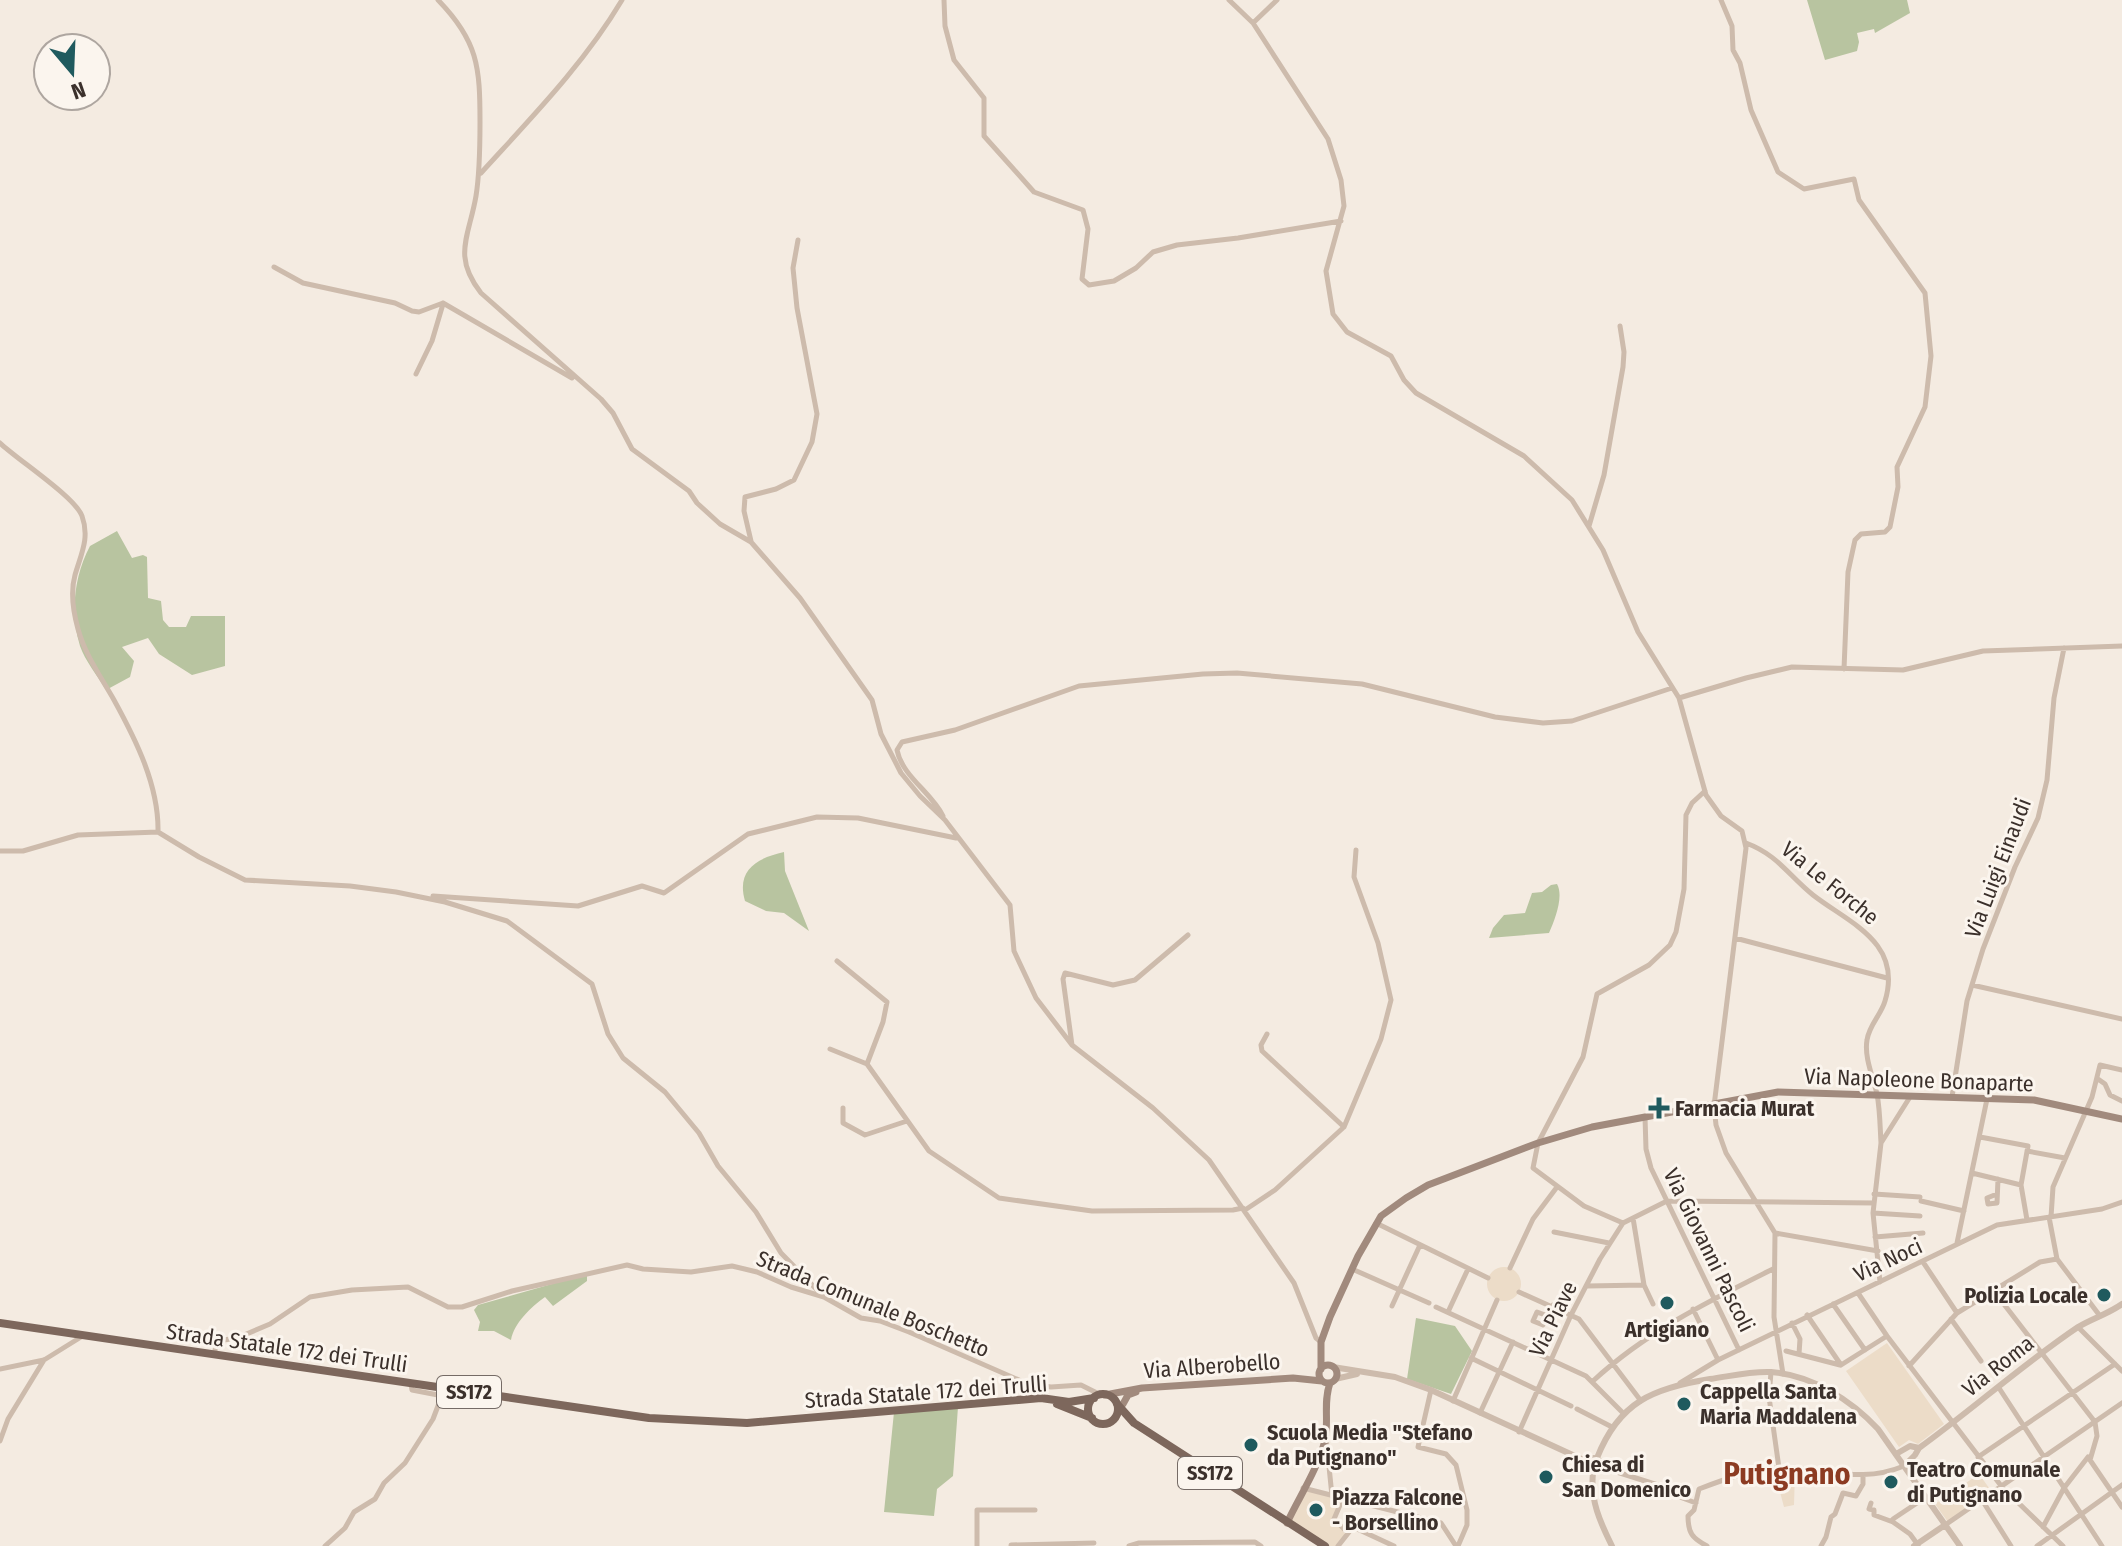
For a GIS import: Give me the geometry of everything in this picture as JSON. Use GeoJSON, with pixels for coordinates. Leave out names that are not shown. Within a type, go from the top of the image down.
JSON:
{"type":"FeatureCollection","features":[{"type":"Feature","properties":{"kind":"main road","name":"Via Napoleone Bonaparte"},"geometry":{"type":"LineString","coordinates":[[1376,1223],[1387,1211],[1428,1185],[1538,1143],[1592,1127],[1778,1092],[2034,1100],[2122,1119]]}},
{"type":"Feature","properties":{"kind":"main road"},"geometry":{"type":"LineString","coordinates":[[1329,1381],[1322,1346],[1352,1269],[1376,1223]]}},
{"type":"Feature","properties":{"kind":"main road","name":"Strada Statale 172 dei Trulli"},"geometry":{"type":"LineString","coordinates":[[0,1323],[649,1418],[747,1423],[1041,1398],[1069,1402],[1100,1396]]}},
{"type":"Feature","properties":{"kind":"main road"},"geometry":{"type":"LineString","coordinates":[[1287,1523],[1322,1451],[1326,1435],[1325,1400],[1329,1381],[1336,1371],[1326,1368],[1293,1378]]}},
{"type":"Feature","properties":{"kind":"main road","name":"Via Alberobello"},"geometry":{"type":"LineString","coordinates":[[1100,1396],[1146,1389],[1293,1378],[1329,1381]]}},
{"type":"Feature","properties":{"kind":"main road"},"geometry":{"type":"LineString","coordinates":[[1110,1422],[1128,1395],[1146,1389]]}},
{"type":"Feature","properties":{"kind":"main road"},"geometry":{"type":"LineString","coordinates":[[1089,1409],[1100,1396],[1113,1398],[1134,1423]]}},
{"type":"Feature","properties":{"kind":"main road"},"geometry":{"type":"LineString","coordinates":[[1041,1398],[1101,1424],[1134,1423]]}},
{"type":"Feature","properties":{"kind":"main road"},"geometry":{"type":"LineString","coordinates":[[1084,1399],[1092,1418]]}},
{"type":"Feature","properties":{"kind":"main road","name":"SS172"},"geometry":{"type":"LineString","coordinates":[[1134,1423],[1325,1546]]}},
{"type":"Feature","properties":{"kind":"street"},"geometry":{"type":"LineString","coordinates":[[438,0],[458,21],[475,56],[481,83],[480,175],[463,251],[471,280],[481,293],[613,413],[632,449],[689,491],[720,524],[751,542],[800,598],[872,700],[881,734],[901,773],[945,820]]}},
{"type":"Feature","properties":{"kind":"street"},"geometry":{"type":"LineString","coordinates":[[480,175],[581,59],[622,0]]}},
{"type":"Feature","properties":{"kind":"street"},"geometry":{"type":"LineString","coordinates":[[944,0],[945,26],[954,60],[984,98],[984,136],[1034,192],[1083,210],[1088,229],[1082,279],[1089,285],[1114,281],[1136,268],[1153,252],[1177,245],[1341,221]]}},
{"type":"Feature","properties":{"kind":"street"},"geometry":{"type":"LineString","coordinates":[[1229,0],[1253,23],[1328,139],[1341,180],[1344,206],[1326,271],[1333,314],[1347,332],[1391,356],[1404,380],[1416,393],[1524,456],[1572,500],[1603,550],[1638,632],[1679,698],[1705,791],[1692,803],[1686,815],[1684,889],[1676,932],[1670,945],[1649,965],[1597,994],[1583,1057],[1538,1143],[1533,1168],[1584,1206],[1623,1223],[1667,1201],[1874,1203]]}},
{"type":"Feature","properties":{"kind":"street"},"geometry":{"type":"LineString","coordinates":[[1253,23],[1277,0]]}},
{"type":"Feature","properties":{"kind":"street"},"geometry":{"type":"LineString","coordinates":[[1721,0],[1732,26],[1733,50],[1740,63],[1751,110],[1778,172],[1804,189],[1854,179],[1859,200],[1925,293],[1928,306],[1931,356],[1925,407],[1897,467],[1898,487],[1890,527],[1885,532],[1861,534],[1855,540],[1848,572],[1844,669]]}},
{"type":"Feature","properties":{"kind":"street"},"geometry":{"type":"LineString","coordinates":[[751,542],[744,511],[745,497],[776,489],[794,480],[812,442],[817,414],[797,308],[793,268],[798,240]]}},
{"type":"Feature","properties":{"kind":"street"},"geometry":{"type":"LineString","coordinates":[[274,267],[303,283],[395,303],[412,311],[419,312],[443,303]]}},
{"type":"Feature","properties":{"kind":"street"},"geometry":{"type":"LineString","coordinates":[[443,303],[587,387]]}},
{"type":"Feature","properties":{"kind":"street"},"geometry":{"type":"LineString","coordinates":[[416,374],[432,341],[443,303]]}},
{"type":"Feature","properties":{"kind":"street"},"geometry":{"type":"LineString","coordinates":[[1589,527],[1604,475],[1623,367],[1620,326]]}},
{"type":"Feature","properties":{"kind":"street"},"geometry":{"type":"LineString","coordinates":[[0,443],[82,512],[86,531],[85,551],[74,577],[72,601],[79,632],[90,659],[133,737],[156,798],[158,832]]}},
{"type":"Feature","properties":{"kind":"street"},"geometry":{"type":"LineString","coordinates":[[1679,698],[1792,667],[1903,670],[1983,651],[2122,646]]}},
{"type":"Feature","properties":{"kind":"street","name":"Via Luigi Einaudi"},"geometry":{"type":"LineString","coordinates":[[1952,1097],[1967,1001],[2015,867],[2038,818],[2047,780],[2054,698],[2064,648]]}},
{"type":"Feature","properties":{"kind":"street"},"geometry":{"type":"LineString","coordinates":[[1322,1346],[1294,1283],[1209,1160],[1153,1108],[1072,1045],[1036,998],[1014,951],[1010,905],[957,838],[938,806],[903,765],[898,755],[899,746],[902,742],[955,730],[1079,686],[1203,674],[1295,677],[1362,684],[1495,717],[1543,723],[1572,721],[1672,688]]}},
{"type":"Feature","properties":{"kind":"street","name":"Via Le Forche"},"geometry":{"type":"LineString","coordinates":[[1705,791],[1721,816],[1742,831],[1745,843],[1774,857],[1804,888],[1862,927],[1882,954],[1888,979]]}},
{"type":"Feature","properties":{"kind":"street"},"geometry":{"type":"LineString","coordinates":[[408,895],[578,906],[642,886],[664,893],[748,834],[817,817],[858,818],[957,838]]}},
{"type":"Feature","properties":{"kind":"street"},"geometry":{"type":"LineString","coordinates":[[0,851],[23,851],[78,835],[158,832],[245,880],[350,886],[408,895],[445,902],[507,921],[592,984],[608,1034],[623,1058],[665,1092],[699,1133],[718,1166],[756,1212],[781,1253],[824,1297]]}},
{"type":"Feature","properties":{"kind":"street"},"geometry":{"type":"LineString","coordinates":[[1745,843],[1714,1106],[1716,1125],[1726,1153],[1775,1233],[1776,1333],[1783,1374]]}},
{"type":"Feature","properties":{"kind":"street"},"geometry":{"type":"LineString","coordinates":[[830,1049],[867,1064],[929,1151],[999,1198],[1092,1211],[1245,1210],[1275,1190],[1344,1127],[1381,1039],[1391,1000],[1378,943],[1354,877],[1356,850]]}},
{"type":"Feature","properties":{"kind":"street"},"geometry":{"type":"LineString","coordinates":[[1072,1045],[1063,979],[1065,973],[1113,985],[1135,980],[1188,935]]}},
{"type":"Feature","properties":{"kind":"street"},"geometry":{"type":"LineString","coordinates":[[1735,938],[1888,979],[1885,1002],[1866,1042],[1877,1097],[1881,1143],[1873,1213],[1880,1282]]}},
{"type":"Feature","properties":{"kind":"street"},"geometry":{"type":"LineString","coordinates":[[837,961],[887,1002],[867,1064]]}},
{"type":"Feature","properties":{"kind":"street"},"geometry":{"type":"LineString","coordinates":[[1972,985],[2122,1019]]}},
{"type":"Feature","properties":{"kind":"street"},"geometry":{"type":"LineString","coordinates":[[1267,1034],[1261,1045],[1262,1051],[1344,1127]]}},
{"type":"Feature","properties":{"kind":"street"},"geometry":{"type":"LineString","coordinates":[[2100,1317],[2057,1259],[2050,1217],[2053,1187],[2098,1079],[2100,1065],[2122,1070]]}},
{"type":"Feature","properties":{"kind":"street"},"geometry":{"type":"LineString","coordinates":[[2098,1079],[2105,1084],[2110,1095],[2122,1101]]}},
{"type":"Feature","properties":{"kind":"street"},"geometry":{"type":"LineString","coordinates":[[1881,1143],[1910,1097]]}},
{"type":"Feature","properties":{"kind":"street"},"geometry":{"type":"LineString","coordinates":[[1957,1244],[1987,1099]]}},
{"type":"Feature","properties":{"kind":"street"},"geometry":{"type":"LineString","coordinates":[[843,1108],[843,1123],[865,1135],[907,1121]]}},
{"type":"Feature","properties":{"kind":"street","name":"Via Giovanni Pascoli"},"geometry":{"type":"LineString","coordinates":[[1645,1117],[1646,1149],[1651,1168],[1739,1350]]}},
{"type":"Feature","properties":{"kind":"street"},"geometry":{"type":"LineString","coordinates":[[1980,1137],[2065,1158]]}},
{"type":"Feature","properties":{"kind":"street"},"geometry":{"type":"LineString","coordinates":[[2027,1148],[2021,1185],[2027,1220]]}},
{"type":"Feature","properties":{"kind":"street"},"geometry":{"type":"LineString","coordinates":[[1972,1173],[2021,1185]]}},
{"type":"Feature","properties":{"kind":"street"},"geometry":{"type":"LineString","coordinates":[[1997,1194],[1998,1179]]}},
{"type":"Feature","properties":{"kind":"street"},"geometry":{"type":"LineString","coordinates":[[1510,1268],[1533,1219],[1557,1187]]}},
{"type":"Feature","properties":{"kind":"street"},"geometry":{"type":"LineString","coordinates":[[1874,1194],[1920,1199],[1964,1211]]}},
{"type":"Feature","properties":{"kind":"street","name":"Via Noci"},"geometry":{"type":"LineString","coordinates":[[1680,1383],[1807,1315],[1997,1225],[2102,1209],[2122,1202]]}},
{"type":"Feature","properties":{"kind":"street"},"geometry":{"type":"LineString","coordinates":[[1873,1213],[1920,1216]]}},
{"type":"Feature","properties":{"kind":"street"},"geometry":{"type":"LineString","coordinates":[[1633,1218],[1644,1285],[1653,1304]]}},
{"type":"Feature","properties":{"kind":"street"},"geometry":{"type":"LineString","coordinates":[[1376,1223],[1488,1278]]}},
{"type":"Feature","properties":{"kind":"street","name":"Via Piave"},"geometry":{"type":"LineString","coordinates":[[1519,1432],[1571,1315],[1623,1223]]}},
{"type":"Feature","properties":{"kind":"street"},"geometry":{"type":"LineString","coordinates":[[1554,1232],[1609,1243]]}},
{"type":"Feature","properties":{"kind":"street"},"geometry":{"type":"LineString","coordinates":[[1775,1233],[1878,1251]]}},
{"type":"Feature","properties":{"kind":"street"},"geometry":{"type":"LineString","coordinates":[[1875,1237],[1923,1233]]}},
{"type":"Feature","properties":{"kind":"street"},"geometry":{"type":"LineString","coordinates":[[1392,1306],[1420,1245]]}},
{"type":"Feature","properties":{"kind":"street"},"geometry":{"type":"LineString","coordinates":[[1909,1366],[1957,1313],[2040,1262],[2057,1259]]}},
{"type":"Feature","properties":{"kind":"street"},"geometry":{"type":"LineString","coordinates":[[1923,1262],[1957,1313]]}},
{"type":"Feature","properties":{"kind":"street","name":"Strada Comunale Boschetto"},"geometry":{"type":"LineString","coordinates":[[214,1355],[217,1341],[237,1338],[270,1324],[310,1297],[352,1290],[408,1287],[448,1307],[462,1307],[542,1284],[627,1265],[691,1272],[732,1266],[824,1297],[861,1318],[895,1326],[1028,1384],[1089,1387],[1100,1396]]}},
{"type":"Feature","properties":{"kind":"street"},"geometry":{"type":"LineString","coordinates":[[1352,1269],[1593,1381],[1623,1413]]}},
{"type":"Feature","properties":{"kind":"street"},"geometry":{"type":"LineString","coordinates":[[1448,1312],[1468,1269]]}},
{"type":"Feature","properties":{"kind":"street"},"geometry":{"type":"LineString","coordinates":[[1593,1381],[1613,1362],[1676,1318],[1773,1269]]}},
{"type":"Feature","properties":{"kind":"street"},"geometry":{"type":"LineString","coordinates":[[1587,1286],[1644,1285]]}},
{"type":"Feature","properties":{"kind":"street"},"geometry":{"type":"LineString","coordinates":[[1993,1290],[2095,1422],[2097,1436],[2090,1455],[2064,1488],[2043,1527]]}},
{"type":"Feature","properties":{"kind":"street"},"geometry":{"type":"LineString","coordinates":[[1519,1292],[1579,1319],[1641,1401]]}},
{"type":"Feature","properties":{"kind":"street"},"geometry":{"type":"LineString","coordinates":[[1857,1293],[2002,1487],[2063,1546]]}},
{"type":"Feature","properties":{"kind":"street"},"geometry":{"type":"LineString","coordinates":[[1453,1401],[1497,1300]]}},
{"type":"Feature","properties":{"kind":"street"},"geometry":{"type":"LineString","coordinates":[[1833,1304],[1865,1350]]}},
{"type":"Feature","properties":{"kind":"street","name":"Via Roma"},"geometry":{"type":"LineString","coordinates":[[1904,1466],[1919,1448],[2078,1327],[2122,1304]]}},
{"type":"Feature","properties":{"kind":"street"},"geometry":{"type":"LineString","coordinates":[[1548,1316],[1553,1305]]}},
{"type":"Feature","properties":{"kind":"street"},"geometry":{"type":"LineString","coordinates":[[1693,1309],[1718,1360]]}},
{"type":"Feature","properties":{"kind":"street"},"geometry":{"type":"LineString","coordinates":[[1807,1315],[1841,1365]]}},
{"type":"Feature","properties":{"kind":"street"},"geometry":{"type":"LineString","coordinates":[[1951,1319],[1981,1361]]}},
{"type":"Feature","properties":{"kind":"street"},"geometry":{"type":"LineString","coordinates":[[1792,1323],[1800,1339],[1799,1354]]}},
{"type":"Feature","properties":{"kind":"street"},"geometry":{"type":"LineString","coordinates":[[2078,1327],[2122,1371]]}},
{"type":"Feature","properties":{"kind":"street"},"geometry":{"type":"LineString","coordinates":[[0,1369],[44,1360],[82,1336]]}},
{"type":"Feature","properties":{"kind":"street"},"geometry":{"type":"LineString","coordinates":[[1786,1351],[1841,1365],[1887,1336]]}},
{"type":"Feature","properties":{"kind":"street"},"geometry":{"type":"LineString","coordinates":[[1480,1414],[1513,1342]]}},
{"type":"Feature","properties":{"kind":"street"},"geometry":{"type":"LineString","coordinates":[[1471,1358],[1612,1427]]}},
{"type":"Feature","properties":{"kind":"street"},"geometry":{"type":"LineString","coordinates":[[0,1441],[8,1419],[44,1360]]}},
{"type":"Feature","properties":{"kind":"street"},"geometry":{"type":"LineString","coordinates":[[1978,1457],[2115,1364]]}},
{"type":"Feature","properties":{"kind":"street"},"geometry":{"type":"LineString","coordinates":[[1326,1368],[1395,1377],[1431,1390],[1588,1462],[1597,1458],[1612,1427],[1623,1413],[1680,1383],[1748,1373],[1783,1374],[1821,1386],[1867,1417],[1960,1546]]}},
{"type":"Feature","properties":{"kind":"street"},"geometry":{"type":"LineString","coordinates":[[1771,1372],[1769,1397],[1779,1468]]}},
{"type":"Feature","properties":{"kind":"street"},"geometry":{"type":"LineString","coordinates":[[1329,1381],[1364,1373]]}},
{"type":"Feature","properties":{"kind":"street"},"geometry":{"type":"LineString","coordinates":[[325,1546],[345,1528],[354,1512],[375,1499],[384,1483],[405,1463],[433,1419],[441,1398],[412,1390],[411,1384]]}},
{"type":"Feature","properties":{"kind":"street"},"geometry":{"type":"LineString","coordinates":[[1072,1387],[1080,1390],[1084,1399]]}},
{"type":"Feature","properties":{"kind":"street"},"geometry":{"type":"LineString","coordinates":[[1999,1388],[2102,1546]]}},
{"type":"Feature","properties":{"kind":"street"},"geometry":{"type":"LineString","coordinates":[[1303,1488],[1441,1523],[1457,1546],[1467,1525],[1467,1510],[1456,1465],[1446,1454],[1418,1447],[1431,1390]]}},
{"type":"Feature","properties":{"kind":"street"},"geometry":{"type":"LineString","coordinates":[[1871,1503],[1869,1509],[1874,1510],[1874,1515],[1906,1530],[1917,1545],[2122,1403]]}},
{"type":"Feature","properties":{"kind":"street"},"geometry":{"type":"LineString","coordinates":[[1326,1435],[1332,1496]]}},
{"type":"Feature","properties":{"kind":"street"},"geometry":{"type":"LineString","coordinates":[[1896,1454],[1910,1446],[1919,1448]]}},
{"type":"Feature","properties":{"kind":"street"},"geometry":{"type":"LineString","coordinates":[[2090,1455],[2090,1460],[2122,1507]]}},
{"type":"Feature","properties":{"kind":"street"},"geometry":{"type":"LineString","coordinates":[[1597,1458],[1601,1467]]}},
{"type":"Feature","properties":{"kind":"street"},"geometry":{"type":"LineString","coordinates":[[1588,1462],[1588,1469],[1593,1473]]}},
{"type":"Feature","properties":{"kind":"street"},"geometry":{"type":"LineString","coordinates":[[1707,1546],[1695,1540],[1688,1530],[1688,1516],[1694,1510],[1699,1489],[1726,1479],[1779,1468],[1863,1476],[1885,1474],[1904,1466]]}},
{"type":"Feature","properties":{"kind":"street"},"geometry":{"type":"LineString","coordinates":[[1601,1467],[1661,1486],[1696,1503]]}},
{"type":"Feature","properties":{"kind":"street"},"geometry":{"type":"LineString","coordinates":[[1601,1467],[1593,1473],[1592,1489],[1612,1546]]}},
{"type":"Feature","properties":{"kind":"street"},"geometry":{"type":"LineString","coordinates":[[1821,1546],[1843,1493],[1856,1496],[1863,1484],[1863,1476]]}},
{"type":"Feature","properties":{"kind":"street"},"geometry":{"type":"LineString","coordinates":[[2037,1546],[2122,1485]]}},
{"type":"Feature","properties":{"kind":"street"},"geometry":{"type":"LineString","coordinates":[[1893,1522],[1898,1515],[1926,1497]]}},
{"type":"Feature","properties":{"kind":"street"},"geometry":{"type":"LineString","coordinates":[[1343,1498],[1334,1519],[1348,1533]]}},
{"type":"Feature","properties":{"kind":"street"},"geometry":{"type":"LineString","coordinates":[[1982,1500],[2011,1546]]}},
{"type":"Feature","properties":{"kind":"street"},"geometry":{"type":"LineString","coordinates":[[977,1546],[977,1510],[1035,1510]]}},
{"type":"Feature","properties":{"kind":"street"},"geometry":{"type":"LineString","coordinates":[[1338,1546],[1353,1527],[1394,1546]]}},
{"type":"Feature","properties":{"kind":"street"},"geometry":{"type":"LineString","coordinates":[[1011,1545],[1094,1543]]}},
{"type":"Feature","properties":{"kind":"street"},"geometry":{"type":"LineString","coordinates":[[1129,1546],[1139,1543],[1258,1544]]}},
{"type":"Feature","properties":{"kind":"green space"},"geometry":{"type":"Polygon","coordinates":[[[1807,0],[1907,0],[1910,13],[1875,33],[1874,29],[1857,33],[1857,51],[1825,60],[1807,0]]]}},
{"type":"Feature","properties":{"kind":"green space"},"geometry":{"type":"Polygon","coordinates":[[[117,531],[132,558],[147,557],[148,598],[161,601],[163,620],[169,627],[186,627],[191,616],[225,616],[225,666],[192,675],[159,654],[148,638],[122,647],[134,661],[130,677],[106,690],[80,646],[75,621],[75,595],[80,570],[90,546],[117,531]]]}},
{"type":"Feature","properties":{"kind":"green space"},"geometry":{"type":"Polygon","coordinates":[[[784,852],[785,871],[809,931],[784,913],[766,911],[745,901],[746,873],[757,862],[784,852]]]}},
{"type":"Feature","properties":{"kind":"green space"},"geometry":{"type":"Polygon","coordinates":[[[1557,884],[1559,901],[1549,933],[1489,938],[1504,915],[1525,913],[1532,893],[1542,892],[1557,884]]]}},
{"type":"Feature","properties":{"kind":"green space"},"geometry":{"type":"Polygon","coordinates":[[[587,1274],[587,1281],[553,1306],[545,1297],[534,1306],[519,1322],[511,1340],[494,1331],[478,1331],[480,1322],[474,1310],[478,1305],[587,1274]]]}},
{"type":"Feature","properties":{"kind":"green space"},"geometry":{"type":"Polygon","coordinates":[[[1416,1318],[1455,1326],[1472,1351],[1451,1394],[1407,1379],[1416,1318]]]}},
{"type":"Feature","properties":{"kind":"green space"},"geometry":{"type":"Polygon","coordinates":[[[958,1407],[953,1476],[937,1489],[934,1516],[884,1512],[894,1412],[958,1407]]]}},
{"type":"Feature","properties":{"kind":"shaded area"},"geometry":{"type":"Polygon","coordinates":[[[1504,1267],[1516,1272],[1521,1284],[1516,1296],[1504,1301],[1492,1296],[1487,1284],[1492,1272],[1504,1267]]]}},
{"type":"Feature","properties":{"kind":"shaded area"},"geometry":{"type":"Polygon","coordinates":[[[1887,1343],[1944,1424],[1918,1444],[1909,1440],[1899,1447],[1846,1371],[1887,1343]]]}},
{"type":"Feature","properties":{"kind":"shaded area"},"geometry":{"type":"Polygon","coordinates":[[[1781,1471],[1795,1472],[1794,1505],[1784,1507],[1780,1492],[1781,1471]]]}},
{"type":"Feature","properties":{"kind":"shaded area"},"geometry":{"type":"Polygon","coordinates":[[[1979,1474],[1992,1492],[1948,1522],[1935,1504],[1979,1474]]]}},
{"type":"Feature","properties":{"kind":"shaded area","name":"Piazza Falcone - Borsellino"},"geometry":{"type":"Polygon","coordinates":[[[1304,1489],[1341,1499],[1333,1520],[1347,1533],[1336,1546],[1327,1546],[1288,1523],[1304,1489]]]}},
{"type":"Feature","properties":{"kind":"place","name":"Farmacia Murat"},"geometry":{"type":"Point","coordinates":[1659,1108]}},
{"type":"Feature","properties":{"kind":"place","name":"Polizia Locale"},"geometry":{"type":"Point","coordinates":[2104,1295]}},
{"type":"Feature","properties":{"kind":"place","name":"Artigiano"},"geometry":{"type":"Point","coordinates":[1667,1303]}},
{"type":"Feature","properties":{"kind":"place","name":"Cappella Santa Maria Maddalena"},"geometry":{"type":"Point","coordinates":[1684,1404]}},
{"type":"Feature","properties":{"kind":"place","name":"Scuola Media \"Stefano da Putignano\""},"geometry":{"type":"Point","coordinates":[1251,1445]}},
{"type":"Feature","properties":{"kind":"place","name":"Chiesa di San Domenico"},"geometry":{"type":"Point","coordinates":[1546,1477]}},
{"type":"Feature","properties":{"kind":"place","name":"Teatro Comunale di Putignano"},"geometry":{"type":"Point","coordinates":[1891,1482]}},
{"type":"Feature","properties":{"kind":"place","name":"Piazza Falcone - Borsellino"},"geometry":{"type":"Point","coordinates":[1316,1510]}},
{"type":"Feature","properties":{"kind":"district","name":"Putignano"},"geometry":{"type":"Point","coordinates":[1787,1474]}}]}
